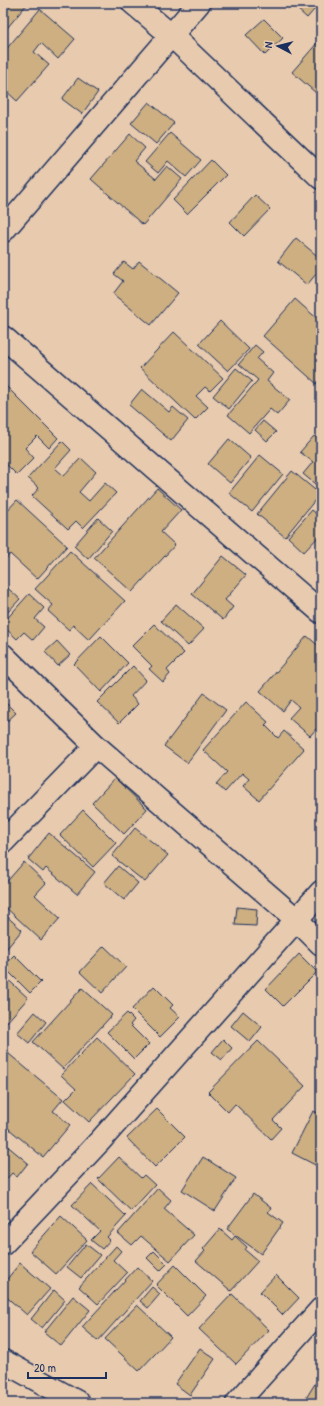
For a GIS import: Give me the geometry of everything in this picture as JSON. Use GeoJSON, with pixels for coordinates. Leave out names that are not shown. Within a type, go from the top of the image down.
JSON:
{"type":"FeatureCollection","features":[{"type":"Feature","properties":{"kind":"street"},"geometry":{"type":"LineString","coordinates":[[133,3],[172,36],[321,178]]}},
{"type":"Feature","properties":{"kind":"street"},"geometry":{"type":"LineString","coordinates":[[3,231],[199,3]]}},
{"type":"Feature","properties":{"kind":"street"},"geometry":{"type":"LineString","coordinates":[[3,337],[321,612]]}},
{"type":"Feature","properties":{"kind":"street"},"geometry":{"type":"LineString","coordinates":[[3,655],[96,746],[296,919],[321,944]]}},
{"type":"Feature","properties":{"kind":"street"},"geometry":{"type":"LineString","coordinates":[[3,842],[96,746]]}},
{"type":"Feature","properties":{"kind":"street"},"geometry":{"type":"LineString","coordinates":[[3,1244],[100,1141],[321,892]]}},
{"type":"Feature","properties":{"kind":"street"},"geometry":{"type":"LineString","coordinates":[[237,1403],[321,1309]]}},
{"type":"Feature","properties":{"kind":"street"},"geometry":{"type":"LineString","coordinates":[[3,1361],[79,1403]]}},
{"type":"Feature","properties":{"kind":"building"},"geometry":{"type":"Polygon","coordinates":[[[3,3],[28,3],[3,33],[3,3]]]}},
{"type":"Feature","properties":{"kind":"building"},"geometry":{"type":"Polygon","coordinates":[[[301,3],[320,3],[307,18],[296,8],[301,3]]]}},
{"type":"Feature","properties":{"kind":"building"},"geometry":{"type":"Polygon","coordinates":[[[40,9],[75,39],[58,59],[41,43],[34,52],[49,65],[17,101],[3,88],[3,53],[40,9]]]}},
{"type":"Feature","properties":{"kind":"building"},"geometry":{"type":"Polygon","coordinates":[[[264,19],[283,38],[265,55],[246,35],[264,19]]]}},
{"type":"Feature","properties":{"kind":"building"},"geometry":{"type":"Polygon","coordinates":[[[318,42],[321,44],[321,87],[316,93],[292,72],[318,42]]]}},
{"type":"Feature","properties":{"kind":"building"},"geometry":{"type":"Polygon","coordinates":[[[78,78],[98,92],[82,114],[62,99],[78,78]]]}},
{"type":"Feature","properties":{"kind":"building"},"geometry":{"type":"Polygon","coordinates":[[[149,102],[174,123],[156,144],[131,123],[149,102]]]}},
{"type":"Feature","properties":{"kind":"building"},"geometry":{"type":"Polygon","coordinates":[[[170,133],[201,160],[186,177],[168,161],[158,173],[145,162],[170,133]]]}},
{"type":"Feature","properties":{"kind":"building"},"geometry":{"type":"Polygon","coordinates":[[[130,134],[145,148],[134,161],[156,179],[167,166],[182,179],[143,225],[91,179],[130,134]]]}},
{"type":"Feature","properties":{"kind":"building"},"geometry":{"type":"Polygon","coordinates":[[[211,160],[226,175],[187,214],[173,200],[211,160]]]}},
{"type":"Feature","properties":{"kind":"building"},"geometry":{"type":"Polygon","coordinates":[[[255,195],[270,209],[244,236],[230,222],[255,195]]]}},
{"type":"Feature","properties":{"kind":"building"},"geometry":{"type":"Polygon","coordinates":[[[296,238],[321,259],[321,268],[307,285],[278,261],[296,238]]]}},
{"type":"Feature","properties":{"kind":"building"},"geometry":{"type":"Polygon","coordinates":[[[139,261],[178,293],[151,325],[113,294],[123,281],[114,274],[124,262],[133,269],[139,261]]]}},
{"type":"Feature","properties":{"kind":"building"},"geometry":{"type":"Polygon","coordinates":[[[295,299],[321,322],[321,379],[317,384],[263,336],[295,299]]]}},
{"type":"Feature","properties":{"kind":"building"},"geometry":{"type":"Polygon","coordinates":[[[220,321],[249,349],[228,371],[199,344],[220,321]]]}},
{"type":"Feature","properties":{"kind":"building"},"geometry":{"type":"Polygon","coordinates":[[[174,332],[223,378],[210,391],[205,387],[196,396],[208,407],[195,420],[140,368],[174,332]]]}},
{"type":"Feature","properties":{"kind":"building"},"geometry":{"type":"Polygon","coordinates":[[[255,345],[263,352],[257,359],[273,373],[267,381],[290,400],[277,415],[270,409],[249,433],[228,415],[258,380],[239,364],[255,345]]]}},
{"type":"Feature","properties":{"kind":"building"},"geometry":{"type":"Polygon","coordinates":[[[236,368],[252,381],[229,409],[213,396],[236,368]]]}},
{"type":"Feature","properties":{"kind":"building"},"geometry":{"type":"Polygon","coordinates":[[[4,384],[58,438],[49,448],[37,436],[25,448],[34,458],[17,475],[3,461],[3,417],[6,414],[3,412],[4,384]]]}},
{"type":"Feature","properties":{"kind":"building"},"geometry":{"type":"Polygon","coordinates":[[[142,389],[169,412],[173,407],[188,420],[171,441],[129,405],[142,389]]]}},
{"type":"Feature","properties":{"kind":"building"},"geometry":{"type":"Polygon","coordinates":[[[263,421],[276,432],[267,441],[255,430],[263,421]]]}},
{"type":"Feature","properties":{"kind":"building"},"geometry":{"type":"Polygon","coordinates":[[[314,436],[321,442],[321,489],[303,474],[313,462],[300,452],[314,436]]]}},
{"type":"Feature","properties":{"kind":"building"},"geometry":{"type":"Polygon","coordinates":[[[229,439],[251,458],[230,483],[208,464],[229,439]]]}},
{"type":"Feature","properties":{"kind":"building"},"geometry":{"type":"Polygon","coordinates":[[[62,441],[71,450],[55,468],[64,476],[81,458],[96,472],[79,492],[89,501],[105,483],[116,493],[83,528],[76,521],[68,529],[32,496],[39,488],[28,478],[62,441]]]}},
{"type":"Feature","properties":{"kind":"building"},"geometry":{"type":"Polygon","coordinates":[[[260,455],[283,474],[252,512],[229,493],[260,455]]]}},
{"type":"Feature","properties":{"kind":"building"},"geometry":{"type":"Polygon","coordinates":[[[292,471],[320,494],[285,537],[257,514],[292,471]]]}},
{"type":"Feature","properties":{"kind":"building"},"geometry":{"type":"Polygon","coordinates":[[[157,488],[181,510],[161,532],[175,545],[132,592],[94,558],[157,488]]]}},
{"type":"Feature","properties":{"kind":"building"},"geometry":{"type":"Polygon","coordinates":[[[17,500],[67,546],[37,579],[10,554],[3,562],[3,515],[17,500]]]}},
{"type":"Feature","properties":{"kind":"building"},"geometry":{"type":"Polygon","coordinates":[[[312,510],[321,518],[321,534],[304,552],[288,537],[312,510]]]}},
{"type":"Feature","properties":{"kind":"building"},"geometry":{"type":"Polygon","coordinates":[[[98,518],[112,531],[88,559],[74,546],[98,518]]]}},
{"type":"Feature","properties":{"kind":"building"},"geometry":{"type":"Polygon","coordinates":[[[70,551],[125,601],[89,640],[73,625],[69,630],[48,611],[53,605],[35,589],[70,551]]]}},
{"type":"Feature","properties":{"kind":"building"},"geometry":{"type":"Polygon","coordinates":[[[223,556],[246,575],[225,600],[233,607],[223,620],[192,594],[223,556]]]}},
{"type":"Feature","properties":{"kind":"building"},"geometry":{"type":"Polygon","coordinates":[[[3,584],[20,599],[5,615],[3,613],[3,584]]]}},
{"type":"Feature","properties":{"kind":"building"},"geometry":{"type":"Polygon","coordinates":[[[29,594],[44,608],[35,619],[44,627],[33,640],[24,632],[17,639],[3,626],[3,623],[29,594]]]}},
{"type":"Feature","properties":{"kind":"building"},"geometry":{"type":"Polygon","coordinates":[[[176,604],[204,629],[188,646],[161,621],[176,604]]]}},
{"type":"Feature","properties":{"kind":"building"},"geometry":{"type":"Polygon","coordinates":[[[154,624],[184,653],[167,670],[170,674],[163,682],[149,669],[152,666],[132,646],[154,624]]]}},
{"type":"Feature","properties":{"kind":"building"},"geometry":{"type":"Polygon","coordinates":[[[101,636],[128,663],[101,692],[74,664],[101,636]]]}},
{"type":"Feature","properties":{"kind":"building"},"geometry":{"type":"Polygon","coordinates":[[[307,636],[321,648],[321,723],[310,736],[289,718],[299,707],[291,700],[283,711],[260,691],[307,636]]]}},
{"type":"Feature","properties":{"kind":"building"},"geometry":{"type":"Polygon","coordinates":[[[57,641],[70,655],[58,666],[45,652],[57,641]]]}},
{"type":"Feature","properties":{"kind":"building"},"geometry":{"type":"Polygon","coordinates":[[[133,666],[146,680],[131,696],[138,704],[119,723],[97,702],[133,666]]]}},
{"type":"Feature","properties":{"kind":"building"},"geometry":{"type":"Polygon","coordinates":[[[204,693],[226,710],[187,763],[164,746],[204,693]]]}},
{"type":"Feature","properties":{"kind":"building"},"geometry":{"type":"Polygon","coordinates":[[[3,700],[16,713],[3,725],[3,700]]]}},
{"type":"Feature","properties":{"kind":"building"},"geometry":{"type":"Polygon","coordinates":[[[246,702],[268,722],[265,725],[278,738],[284,731],[304,749],[259,800],[243,786],[249,779],[242,773],[225,792],[216,784],[227,772],[203,750],[246,702]]]}},
{"type":"Feature","properties":{"kind":"building"},"geometry":{"type":"Polygon","coordinates":[[[115,778],[147,809],[124,834],[92,803],[115,778]]]}},
{"type":"Feature","properties":{"kind":"building"},"geometry":{"type":"Polygon","coordinates":[[[83,810],[116,843],[93,867],[60,835],[83,810]]]}},
{"type":"Feature","properties":{"kind":"building"},"geometry":{"type":"Polygon","coordinates":[[[135,828],[168,855],[145,882],[112,856],[135,828]]]}},
{"type":"Feature","properties":{"kind":"building"},"geometry":{"type":"Polygon","coordinates":[[[49,833],[95,872],[77,894],[46,868],[43,872],[28,859],[49,833]]]}},
{"type":"Feature","properties":{"kind":"building"},"geometry":{"type":"Polygon","coordinates":[[[24,862],[46,883],[35,895],[60,918],[41,940],[3,905],[3,886],[24,862]]]}},
{"type":"Feature","properties":{"kind":"building"},"geometry":{"type":"Polygon","coordinates":[[[118,866],[138,883],[124,900],[104,883],[118,866]]]}},
{"type":"Feature","properties":{"kind":"building"},"geometry":{"type":"Polygon","coordinates":[[[237,907],[257,909],[256,926],[235,925],[237,907]]]}},
{"type":"Feature","properties":{"kind":"building"},"geometry":{"type":"Polygon","coordinates":[[[3,913],[22,930],[3,953],[3,913]]]}},
{"type":"Feature","properties":{"kind":"building"},"geometry":{"type":"Polygon","coordinates":[[[104,946],[126,967],[102,993],[80,972],[104,946]]]}},
{"type":"Feature","properties":{"kind":"building"},"geometry":{"type":"Polygon","coordinates":[[[299,954],[317,972],[283,1006],[266,989],[299,954]]]}},
{"type":"Feature","properties":{"kind":"building"},"geometry":{"type":"Polygon","coordinates":[[[14,955],[41,982],[30,993],[3,966],[14,955]]]}},
{"type":"Feature","properties":{"kind":"building"},"geometry":{"type":"Polygon","coordinates":[[[3,975],[28,998],[6,1023],[3,1021],[3,975]]]}},
{"type":"Feature","properties":{"kind":"building"},"geometry":{"type":"Polygon","coordinates":[[[154,986],[173,1005],[170,1008],[180,1017],[160,1037],[132,1009],[154,986]]]}},
{"type":"Feature","properties":{"kind":"building"},"geometry":{"type":"Polygon","coordinates":[[[82,988],[112,1015],[63,1069],[33,1042],[82,988]]]}},
{"type":"Feature","properties":{"kind":"building"},"geometry":{"type":"Polygon","coordinates":[[[243,1011],[262,1027],[250,1042],[231,1026],[243,1011]]]}},
{"type":"Feature","properties":{"kind":"building"},"geometry":{"type":"Polygon","coordinates":[[[35,1012],[46,1022],[29,1043],[17,1033],[35,1012]]]}},
{"type":"Feature","properties":{"kind":"building"},"geometry":{"type":"Polygon","coordinates":[[[127,1013],[134,1020],[130,1025],[149,1044],[134,1059],[107,1032],[127,1013]]]}},
{"type":"Feature","properties":{"kind":"building"},"geometry":{"type":"Polygon","coordinates":[[[97,1037],[135,1074],[89,1122],[65,1100],[76,1089],[61,1075],[97,1037]]]}},
{"type":"Feature","properties":{"kind":"building"},"geometry":{"type":"Polygon","coordinates":[[[223,1039],[232,1048],[222,1060],[212,1052],[223,1039]]]}},
{"type":"Feature","properties":{"kind":"building"},"geometry":{"type":"Polygon","coordinates":[[[258,1041],[305,1086],[273,1120],[281,1128],[271,1139],[235,1104],[228,1112],[208,1092],[258,1041]]]}},
{"type":"Feature","properties":{"kind":"building"},"geometry":{"type":"Polygon","coordinates":[[[3,1049],[63,1099],[53,1111],[70,1125],[43,1157],[3,1124],[3,1049]]]}},
{"type":"Feature","properties":{"kind":"building"},"geometry":{"type":"Polygon","coordinates":[[[157,1109],[185,1137],[155,1167],[127,1138],[157,1109]]]}},
{"type":"Feature","properties":{"kind":"building"},"geometry":{"type":"Polygon","coordinates":[[[313,1111],[321,1114],[321,1168],[292,1153],[313,1111]]]}},
{"type":"Feature","properties":{"kind":"building"},"geometry":{"type":"Polygon","coordinates":[[[5,1144],[28,1163],[17,1177],[12,1173],[3,1183],[3,1147],[5,1144]]]}},
{"type":"Feature","properties":{"kind":"building"},"geometry":{"type":"Polygon","coordinates":[[[119,1157],[141,1178],[144,1175],[155,1185],[131,1211],[98,1179],[119,1157]]]}},
{"type":"Feature","properties":{"kind":"building"},"geometry":{"type":"Polygon","coordinates":[[[203,1157],[236,1178],[215,1211],[182,1190],[203,1157]]]}},
{"type":"Feature","properties":{"kind":"building"},"geometry":{"type":"Polygon","coordinates":[[[92,1184],[126,1216],[107,1237],[110,1240],[102,1249],[91,1240],[100,1231],[72,1205],[92,1184]]]}},
{"type":"Feature","properties":{"kind":"building"},"geometry":{"type":"Polygon","coordinates":[[[158,1188],[171,1200],[164,1209],[194,1235],[170,1261],[141,1236],[132,1245],[118,1233],[158,1188]]]}},
{"type":"Feature","properties":{"kind":"building"},"geometry":{"type":"Polygon","coordinates":[[[253,1194],[271,1208],[268,1212],[283,1223],[261,1254],[227,1229],[253,1194]]]}},
{"type":"Feature","properties":{"kind":"building"},"geometry":{"type":"Polygon","coordinates":[[[61,1216],[87,1240],[56,1274],[30,1251],[61,1216]]]}},
{"type":"Feature","properties":{"kind":"building"},"geometry":{"type":"Polygon","coordinates":[[[220,1229],[232,1240],[235,1236],[247,1247],[245,1250],[258,1261],[231,1291],[196,1261],[205,1251],[203,1249],[220,1229]]]}},
{"type":"Feature","properties":{"kind":"building"},"geometry":{"type":"Polygon","coordinates":[[[86,1244],[100,1255],[81,1278],[67,1267],[86,1244]]]}},
{"type":"Feature","properties":{"kind":"building"},"geometry":{"type":"Polygon","coordinates":[[[116,1246],[121,1251],[113,1260],[127,1273],[98,1304],[79,1287],[116,1246]]]}},
{"type":"Feature","properties":{"kind":"building"},"geometry":{"type":"Polygon","coordinates":[[[154,1251],[167,1264],[160,1271],[147,1258],[154,1251]]]}},
{"type":"Feature","properties":{"kind":"building"},"geometry":{"type":"Polygon","coordinates":[[[20,1263],[50,1289],[27,1315],[3,1294],[3,1284],[20,1263]]]}},
{"type":"Feature","properties":{"kind":"building"},"geometry":{"type":"Polygon","coordinates":[[[175,1265],[206,1296],[187,1316],[156,1285],[175,1265]]]}},
{"type":"Feature","properties":{"kind":"building"},"geometry":{"type":"Polygon","coordinates":[[[137,1267],[152,1281],[98,1341],[82,1327],[137,1267]]]}},
{"type":"Feature","properties":{"kind":"building"},"geometry":{"type":"Polygon","coordinates":[[[276,1275],[299,1298],[283,1315],[260,1292],[276,1275]]]}},
{"type":"Feature","properties":{"kind":"building"},"geometry":{"type":"Polygon","coordinates":[[[152,1287],[160,1294],[148,1308],[140,1301],[152,1287]]]}},
{"type":"Feature","properties":{"kind":"building"},"geometry":{"type":"Polygon","coordinates":[[[54,1290],[65,1300],[42,1328],[31,1319],[54,1290]]]}},
{"type":"Feature","properties":{"kind":"building"},"geometry":{"type":"Polygon","coordinates":[[[232,1294],[269,1330],[236,1364],[199,1329],[232,1294]]]}},
{"type":"Feature","properties":{"kind":"building"},"geometry":{"type":"Polygon","coordinates":[[[73,1296],[90,1310],[61,1346],[44,1332],[73,1296]]]}},
{"type":"Feature","properties":{"kind":"building"},"geometry":{"type":"Polygon","coordinates":[[[137,1305],[171,1337],[139,1371],[105,1339],[137,1305]]]}},
{"type":"Feature","properties":{"kind":"building"},"geometry":{"type":"Polygon","coordinates":[[[200,1348],[215,1359],[190,1395],[175,1384],[200,1348]]]}},
{"type":"Feature","properties":{"kind":"building"},"geometry":{"type":"Polygon","coordinates":[[[321,1374],[321,1403],[303,1403],[321,1374]]]}}]}
